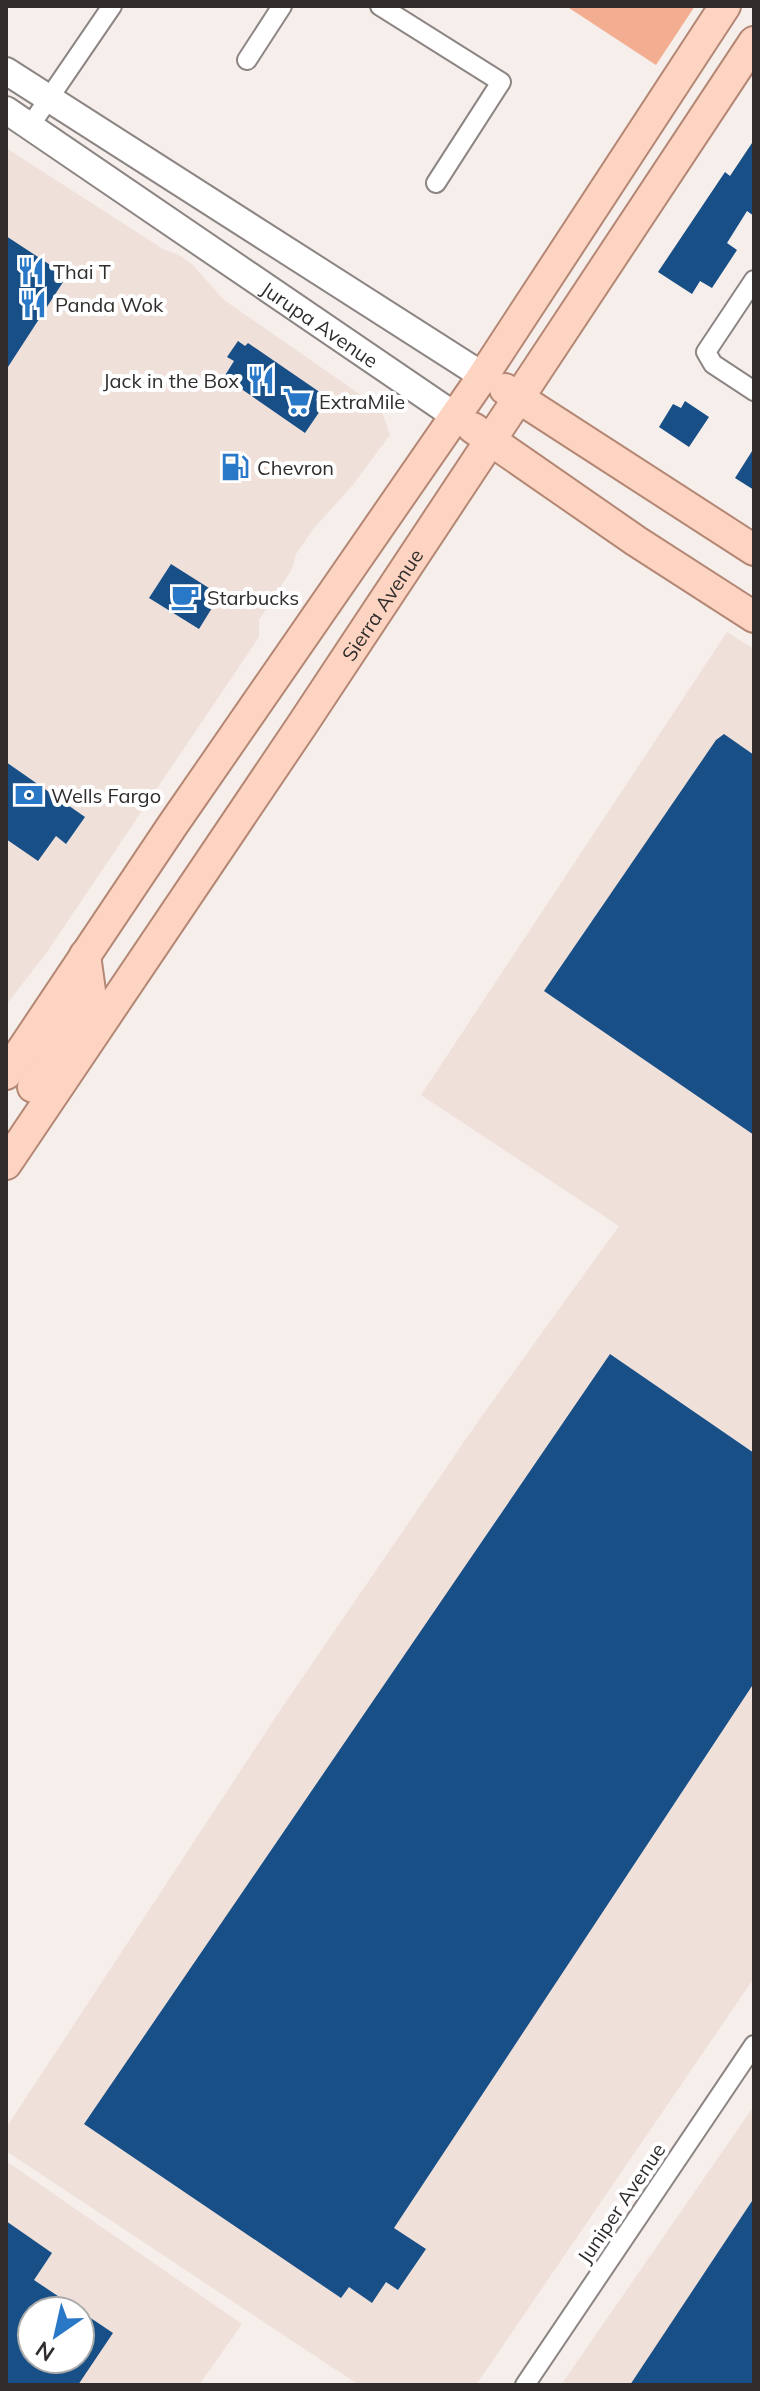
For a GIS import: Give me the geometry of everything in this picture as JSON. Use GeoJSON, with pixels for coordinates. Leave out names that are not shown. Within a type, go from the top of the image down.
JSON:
{"type":"FeatureCollection","features":[{"type":"Feature","properties":{"kind":"main road"},"geometry":{"type":"LineString","coordinates":[[6,1074],[483,376],[725,6]]}},
{"type":"Feature","properties":{"kind":"main road","name":"Sierra Avenue"},"geometry":{"type":"LineString","coordinates":[[6,1164],[311,712],[754,42]]}},
{"type":"Feature","properties":{"kind":"main road","name":"Jurupa Avenue"},"geometry":{"type":"LineString","coordinates":[[6,71],[520,397],[754,550]]}},
{"type":"Feature","properties":{"kind":"main road","name":"Jurupa Avenue"},"geometry":{"type":"LineString","coordinates":[[6,110],[636,541],[754,617]]}},
{"type":"Feature","properties":{"kind":"main road"},"geometry":{"type":"LineString","coordinates":[[6,1129],[84,1008],[90,991],[85,955]]}},
{"type":"Feature","properties":{"kind":"street"},"geometry":{"type":"LineString","coordinates":[[30,126],[112,6]]}},
{"type":"Feature","properties":{"kind":"street"},"geometry":{"type":"LineString","coordinates":[[247,60],[282,6]]}},
{"type":"Feature","properties":{"kind":"street"},"geometry":{"type":"LineString","coordinates":[[380,6],[501,82],[436,183]]}},
{"type":"Feature","properties":{"kind":"street"},"geometry":{"type":"LineString","coordinates":[[754,280],[706,352],[713,364],[754,391]]}},
{"type":"Feature","properties":{"kind":"street","name":"Juniper Avenue"},"geometry":{"type":"LineString","coordinates":[[525,2385],[754,2045]]}},
{"type":"Feature","properties":{"kind":"shaded area"},"geometry":{"type":"Polygon","coordinates":[[[566,6],[695,6],[656,65],[566,6]]]}},
{"type":"Feature","properties":{"kind":"shaded area"},"geometry":{"type":"Polygon","coordinates":[[[6,148],[163,249],[192,264],[224,300],[381,409],[390,435],[296,554],[292,569],[259,620],[259,637],[47,952],[6,1005],[6,148]]]}},
{"type":"Feature","properties":{"kind":"shaded area"},"geometry":{"type":"Polygon","coordinates":[[[727,632],[754,649],[754,1978],[476,2385],[359,2385],[6,2151],[6,2128],[281,1709],[479,1420],[619,1226],[421,1095],[727,632]]]}},
{"type":"Feature","properties":{"kind":"shaded area"},"geometry":{"type":"Polygon","coordinates":[[[754,2106],[754,2385],[561,2385],[754,2106]]]}},
{"type":"Feature","properties":{"kind":"shaded area"},"geometry":{"type":"Polygon","coordinates":[[[6,2161],[242,2324],[199,2385],[6,2385],[6,2161]]]}},
{"type":"Feature","properties":{"kind":"building"},"geometry":{"type":"Polygon","coordinates":[[[754,140],[754,216],[747,211],[727,243],[737,250],[712,288],[700,281],[692,294],[658,272],[725,172],[730,176],[754,140]]]}},
{"type":"Feature","properties":{"kind":"building"},"geometry":{"type":"Polygon","coordinates":[[[6,236],[67,276],[6,370],[6,236]]]}},
{"type":"Feature","properties":{"kind":"building"},"geometry":{"type":"Polygon","coordinates":[[[238,341],[245,346],[248,343],[321,393],[316,400],[324,405],[305,433],[224,377],[234,361],[227,357],[238,341]]]}},
{"type":"Feature","properties":{"kind":"building"},"geometry":{"type":"Polygon","coordinates":[[[685,401],[709,417],[689,447],[659,427],[673,404],[681,408],[685,401]]]}},
{"type":"Feature","properties":{"kind":"building"},"geometry":{"type":"Polygon","coordinates":[[[754,448],[754,490],[735,478],[754,448]]]}},
{"type":"Feature","properties":{"kind":"building","name":"Starbucks"},"geometry":{"type":"Polygon","coordinates":[[[171,564],[220,595],[199,629],[149,598],[171,564]]]}},
{"type":"Feature","properties":{"kind":"building"},"geometry":{"type":"Polygon","coordinates":[[[724,734],[754,755],[754,1135],[544,991],[716,740],[724,734]]]}},
{"type":"Feature","properties":{"kind":"building","name":"Wells Fargo"},"geometry":{"type":"Polygon","coordinates":[[[6,762],[85,817],[66,844],[56,836],[38,861],[6,839],[6,762]]]}},
{"type":"Feature","properties":{"kind":"building"},"geometry":{"type":"Polygon","coordinates":[[[610,1354],[754,1453],[754,1683],[394,2228],[426,2249],[398,2290],[386,2282],[372,2303],[349,2287],[341,2298],[84,2124],[610,1354]]]}},
{"type":"Feature","properties":{"kind":"building"},"geometry":{"type":"Polygon","coordinates":[[[754,2198],[754,2385],[630,2385],[754,2198]]]}},
{"type":"Feature","properties":{"kind":"building"},"geometry":{"type":"Polygon","coordinates":[[[6,2221],[52,2253],[34,2280],[56,2295],[16,2295],[16,2375],[85,2375],[78,2385],[6,2385],[6,2221]]]}},
{"type":"Feature","properties":{"kind":"building"},"geometry":{"type":"Polygon","coordinates":[[[96,2322],[113,2333],[96,2358],[96,2322]]]}},
{"type":"Feature","properties":{"kind":"place","name":"Thai T"},"geometry":{"type":"Point","coordinates":[31,271]}},
{"type":"Feature","properties":{"kind":"place","name":"Panda Wok"},"geometry":{"type":"Point","coordinates":[33,304]}},
{"type":"Feature","properties":{"kind":"place","name":"Jack in the Box"},"geometry":{"type":"Point","coordinates":[261,380]}},
{"type":"Feature","properties":{"kind":"place","name":"ExtraMile"},"geometry":{"type":"Point","coordinates":[297,401]}},
{"type":"Feature","properties":{"kind":"place","name":"Chevron"},"geometry":{"type":"Point","coordinates":[235,467]}},
{"type":"Feature","properties":{"kind":"place","name":"Starbucks"},"geometry":{"type":"Point","coordinates":[185,597]}},
{"type":"Feature","properties":{"kind":"place","name":"Wells Fargo"},"geometry":{"type":"Point","coordinates":[29,795]}}]}
